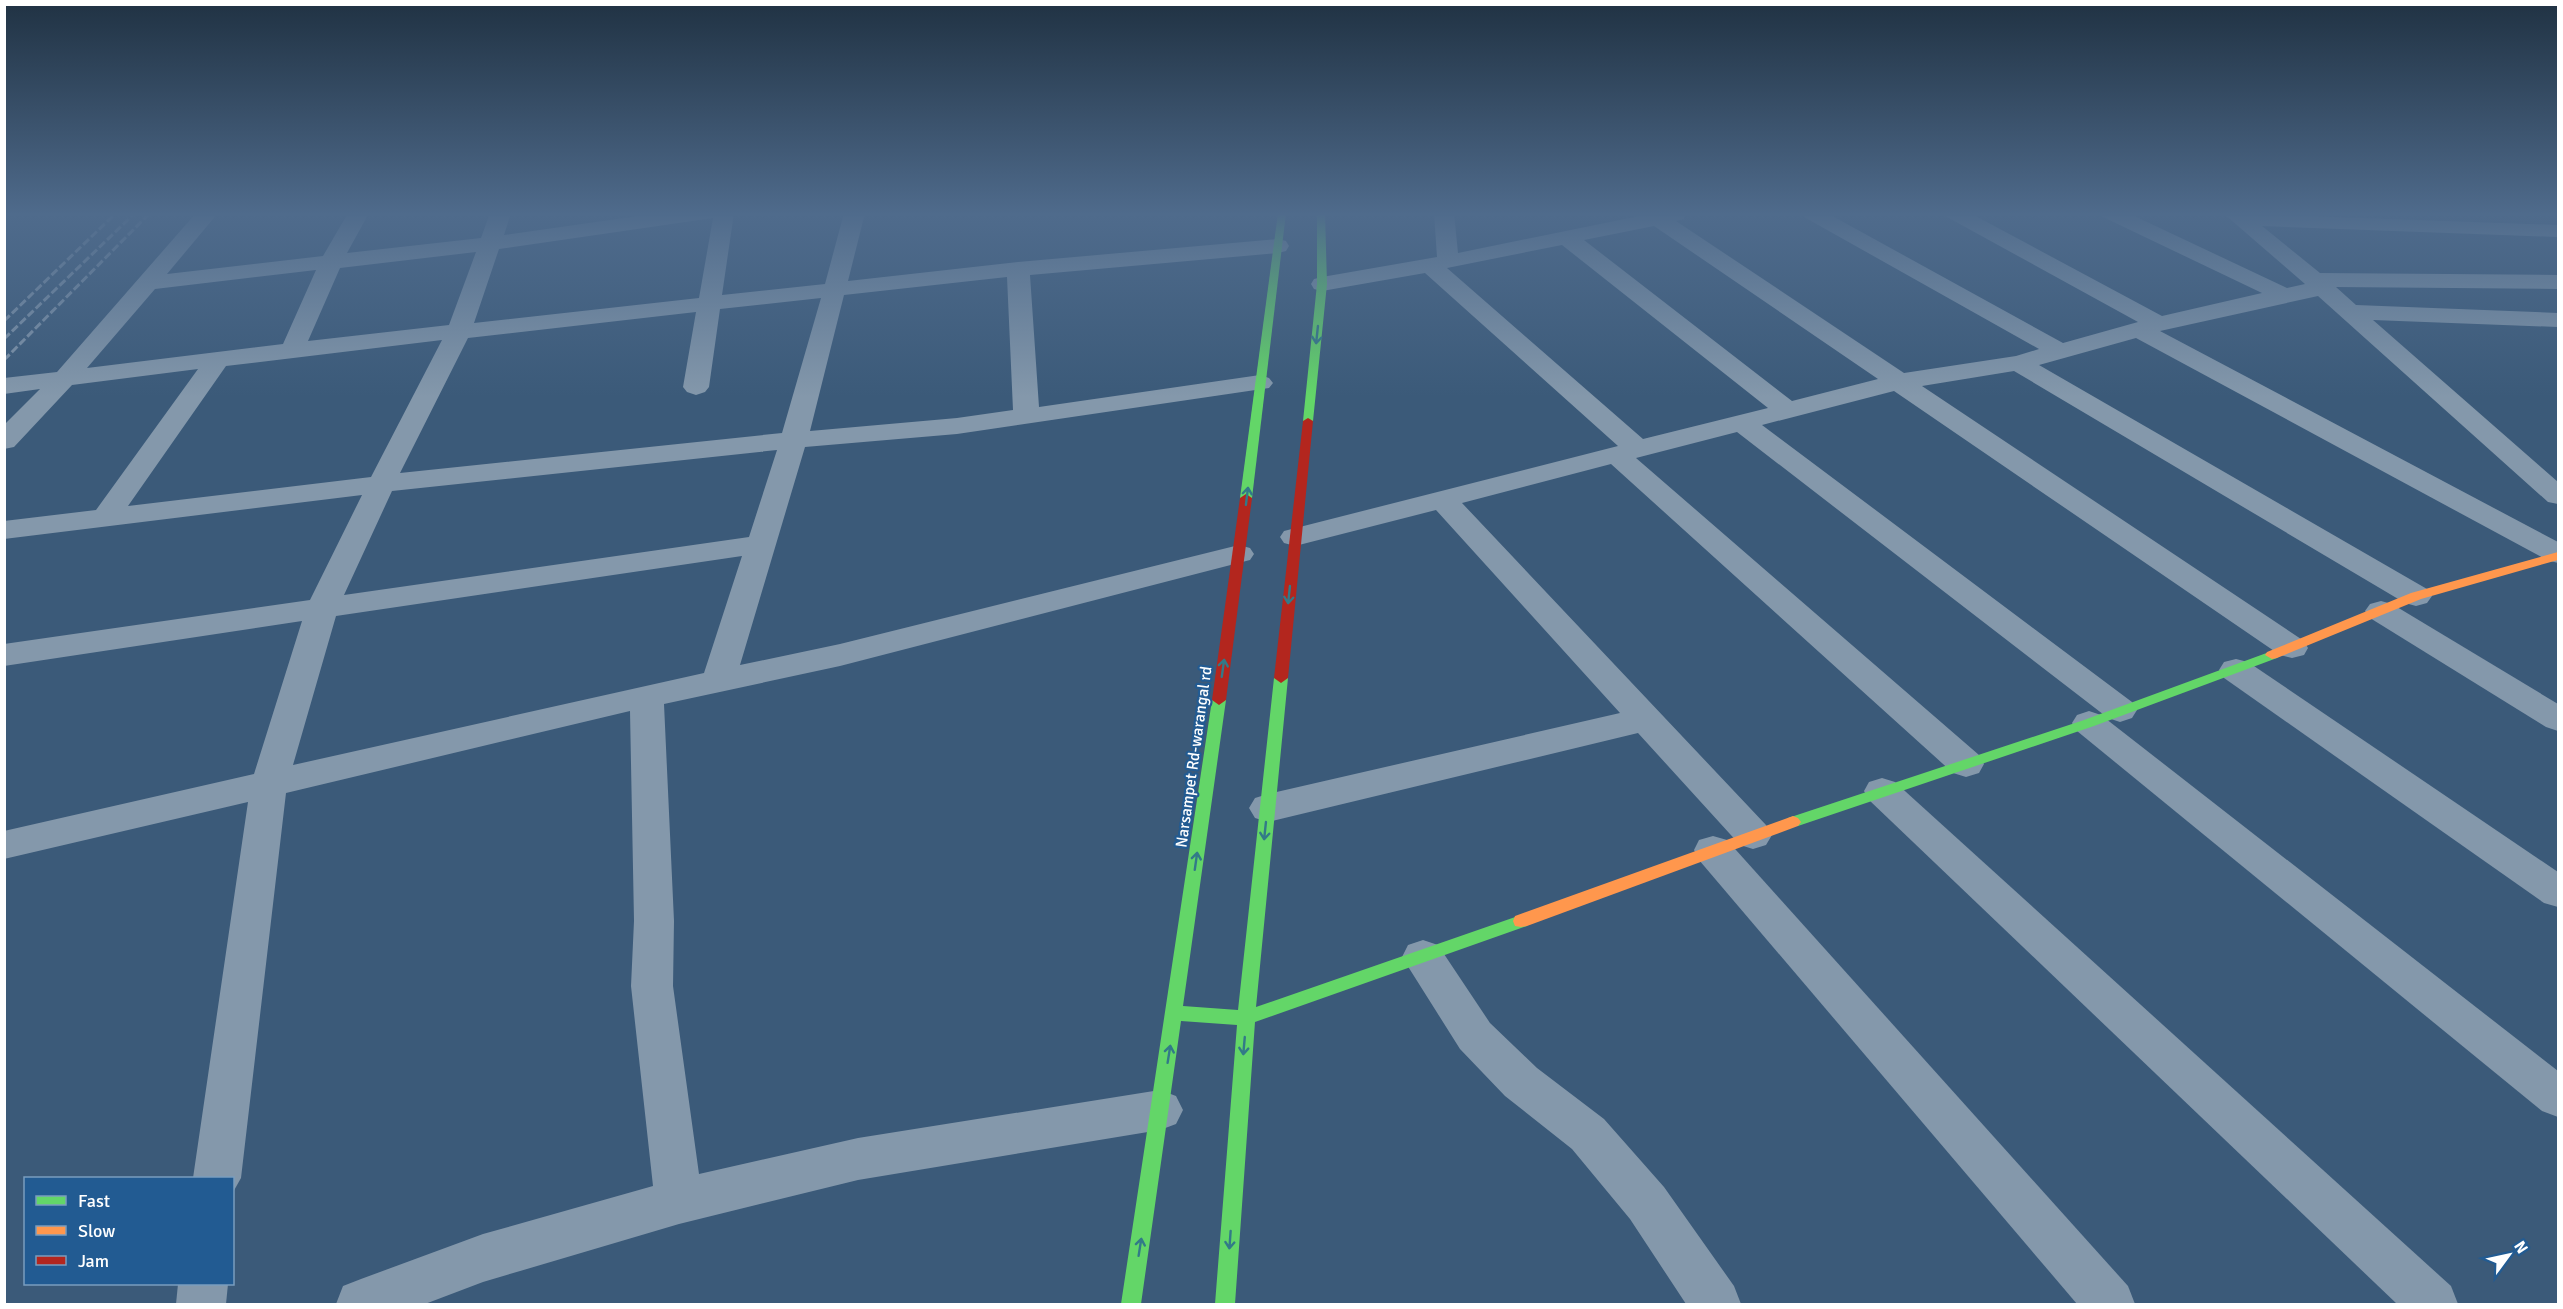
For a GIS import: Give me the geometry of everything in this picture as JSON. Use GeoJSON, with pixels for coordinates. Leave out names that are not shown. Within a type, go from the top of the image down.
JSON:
{"type":"FeatureCollection","features":[{"type":"Feature","properties":{"kind":"main road","name":"Narsampet Rd-warangal rd"},"geometry":{"type":"LineString","coordinates":[[1131,1305],[1175,1013],[1239,554],[1274,274]]}},
{"type":"Feature","properties":{"kind":"main road"},"geometry":{"type":"LineString","coordinates":[[1225,1305],[1246,1018],[1322,274]]}},
{"type":"Feature","properties":{"kind":"main road"},"geometry":{"type":"LineString","coordinates":[[1175,1013],[1246,1018],[1423,957],[1733,842],[2105,717],[2236,670],[2416,596],[2559,555]]}},
{"type":"Feature","properties":{"kind":"street"},"geometry":{"type":"LineString","coordinates":[[4,441],[65,378],[155,274]]}},
{"type":"Feature","properties":{"kind":"street"},"geometry":{"type":"LineString","coordinates":[[146,284],[229,274]]}},
{"type":"Feature","properties":{"kind":"street"},"geometry":{"type":"LineString","coordinates":[[292,350],[326,274]]}},
{"type":"Feature","properties":{"kind":"street"},"geometry":{"type":"LineString","coordinates":[[217,1177],[269,786],[322,609],[381,483],[458,333],[478,274]]}},
{"type":"Feature","properties":{"kind":"street"},"geometry":{"type":"LineString","coordinates":[[696,387],[714,274]]}},
{"type":"Feature","properties":{"kind":"street"},"geometry":{"type":"LineString","coordinates":[[718,682],[794,440],[840,274]]}},
{"type":"Feature","properties":{"kind":"street"},"geometry":{"type":"LineString","coordinates":[[4,387],[292,350],[971,274]]}},
{"type":"Feature","properties":{"kind":"street"},"geometry":{"type":"LineString","coordinates":[[1017,274],[1026,416]]}},
{"type":"Feature","properties":{"kind":"street"},"geometry":{"type":"LineString","coordinates":[[1322,284],[1380,274]]}},
{"type":"Feature","properties":{"kind":"street"},"geometry":{"type":"LineString","coordinates":[[1449,274],[1627,452],[1966,764]]}},
{"type":"Feature","properties":{"kind":"street"},"geometry":{"type":"LineString","coordinates":[[1613,274],[1787,410]]}},
{"type":"Feature","properties":{"kind":"street"},"geometry":{"type":"LineString","coordinates":[[1739,274],[2292,648]]}},
{"type":"Feature","properties":{"kind":"street"},"geometry":{"type":"LineString","coordinates":[[1921,274],[2062,352]]}},
{"type":"Feature","properties":{"kind":"street"},"geometry":{"type":"LineString","coordinates":[[2059,274],[2559,555]]}},
{"type":"Feature","properties":{"kind":"street"},"geometry":{"type":"LineString","coordinates":[[2240,274],[2284,295]]}},
{"type":"Feature","properties":{"kind":"street"},"geometry":{"type":"LineString","coordinates":[[2307,274],[2546,474],[2559,496]]}},
{"type":"Feature","properties":{"kind":"street"},"geometry":{"type":"LineString","coordinates":[[1295,537],[1898,382],[2018,363],[2319,284],[2559,282]]}},
{"type":"Feature","properties":{"kind":"street"},"geometry":{"type":"LineString","coordinates":[[2350,312],[2559,320]]}},
{"type":"Feature","properties":{"kind":"street"},"geometry":{"type":"LineString","coordinates":[[106,517],[218,359]]}},
{"type":"Feature","properties":{"kind":"street"},"geometry":{"type":"LineString","coordinates":[[2018,363],[2416,596]]}},
{"type":"Feature","properties":{"kind":"street"},"geometry":{"type":"LineString","coordinates":[[4,530],[381,483],[794,440],[957,426],[1260,383]]}},
{"type":"Feature","properties":{"kind":"street"},"geometry":{"type":"LineString","coordinates":[[1741,422],[2105,717],[2559,1097]]}},
{"type":"Feature","properties":{"kind":"street"},"geometry":{"type":"LineString","coordinates":[[1442,499],[1646,719],[1733,842],[2110,1305]]}},
{"type":"Feature","properties":{"kind":"street"},"geometry":{"type":"LineString","coordinates":[[4,655],[762,544]]}},
{"type":"Feature","properties":{"kind":"street"},"geometry":{"type":"LineString","coordinates":[[4,845],[269,786],[647,696],[840,655],[1239,554]]}},
{"type":"Feature","properties":{"kind":"street"},"geometry":{"type":"LineString","coordinates":[[2381,611],[2559,719]]}},
{"type":"Feature","properties":{"kind":"street"},"geometry":{"type":"LineString","coordinates":[[2236,670],[2559,892]]}},
{"type":"Feature","properties":{"kind":"street"},"geometry":{"type":"LineString","coordinates":[[647,696],[654,921],[652,986],[680,1201]]}},
{"type":"Feature","properties":{"kind":"street"},"geometry":{"type":"LineString","coordinates":[[1268,808],[1646,719]]}},
{"type":"Feature","properties":{"kind":"street"},"geometry":{"type":"LineString","coordinates":[[1882,791],[2433,1305]]}},
{"type":"Feature","properties":{"kind":"street"},"geometry":{"type":"LineString","coordinates":[[1423,957],[1475,1036],[1521,1082],[1588,1134],[1647,1203],[1716,1305]]}},
{"type":"Feature","properties":{"kind":"street"},"geometry":{"type":"LineString","coordinates":[[361,1305],[483,1258],[680,1201],[858,1159],[1160,1110]]}},
{"type":"Feature","properties":{"kind":"street"},"geometry":{"type":"LineString","coordinates":[[201,1305],[203,1285]]}},
{"type":"Feature","properties":{"kind":"railway"},"geometry":{"type":"LineString","coordinates":[[4,321],[53,274]]}},
{"type":"Feature","properties":{"kind":"railway"},"geometry":{"type":"LineString","coordinates":[[4,339],[71,274]]}},
{"type":"Feature","properties":{"kind":"railway"},"geometry":{"type":"LineString","coordinates":[[4,360],[89,274]]}},
{"type":"Feature","properties":{"kind":"traffic: fast"},"geometry":{"type":"LineString","coordinates":[[1246,498],[1274,274]]}},
{"type":"Feature","properties":{"kind":"traffic: fast"},"geometry":{"type":"LineString","coordinates":[[1308,421],[1322,274]]}},
{"type":"Feature","properties":{"kind":"traffic: fast"},"geometry":{"type":"LineString","coordinates":[[1793,822],[2089,723],[2272,655]]}},
{"type":"Feature","properties":{"kind":"traffic: fast"},"geometry":{"type":"LineString","coordinates":[[1225,1304],[1246,1018],[1281,678]]}},
{"type":"Feature","properties":{"kind":"traffic: fast"},"geometry":{"type":"LineString","coordinates":[[1131,1304],[1219,700]]}},
{"type":"Feature","properties":{"kind":"traffic: fast"},"geometry":{"type":"LineString","coordinates":[[1175,1013],[1246,1018],[1521,921]]}},
{"type":"Feature","properties":{"kind":"traffic: slow"},"geometry":{"type":"LineString","coordinates":[[2272,655],[2416,596],[2558,556]]}},
{"type":"Feature","properties":{"kind":"traffic: slow"},"geometry":{"type":"LineString","coordinates":[[1521,921],[1793,822]]}},
{"type":"Feature","properties":{"kind":"traffic: jam"},"geometry":{"type":"LineString","coordinates":[[1281,678],[1308,421]]}},
{"type":"Feature","properties":{"kind":"traffic: jam"},"geometry":{"type":"LineString","coordinates":[[1219,700],[1246,498]]}}]}
